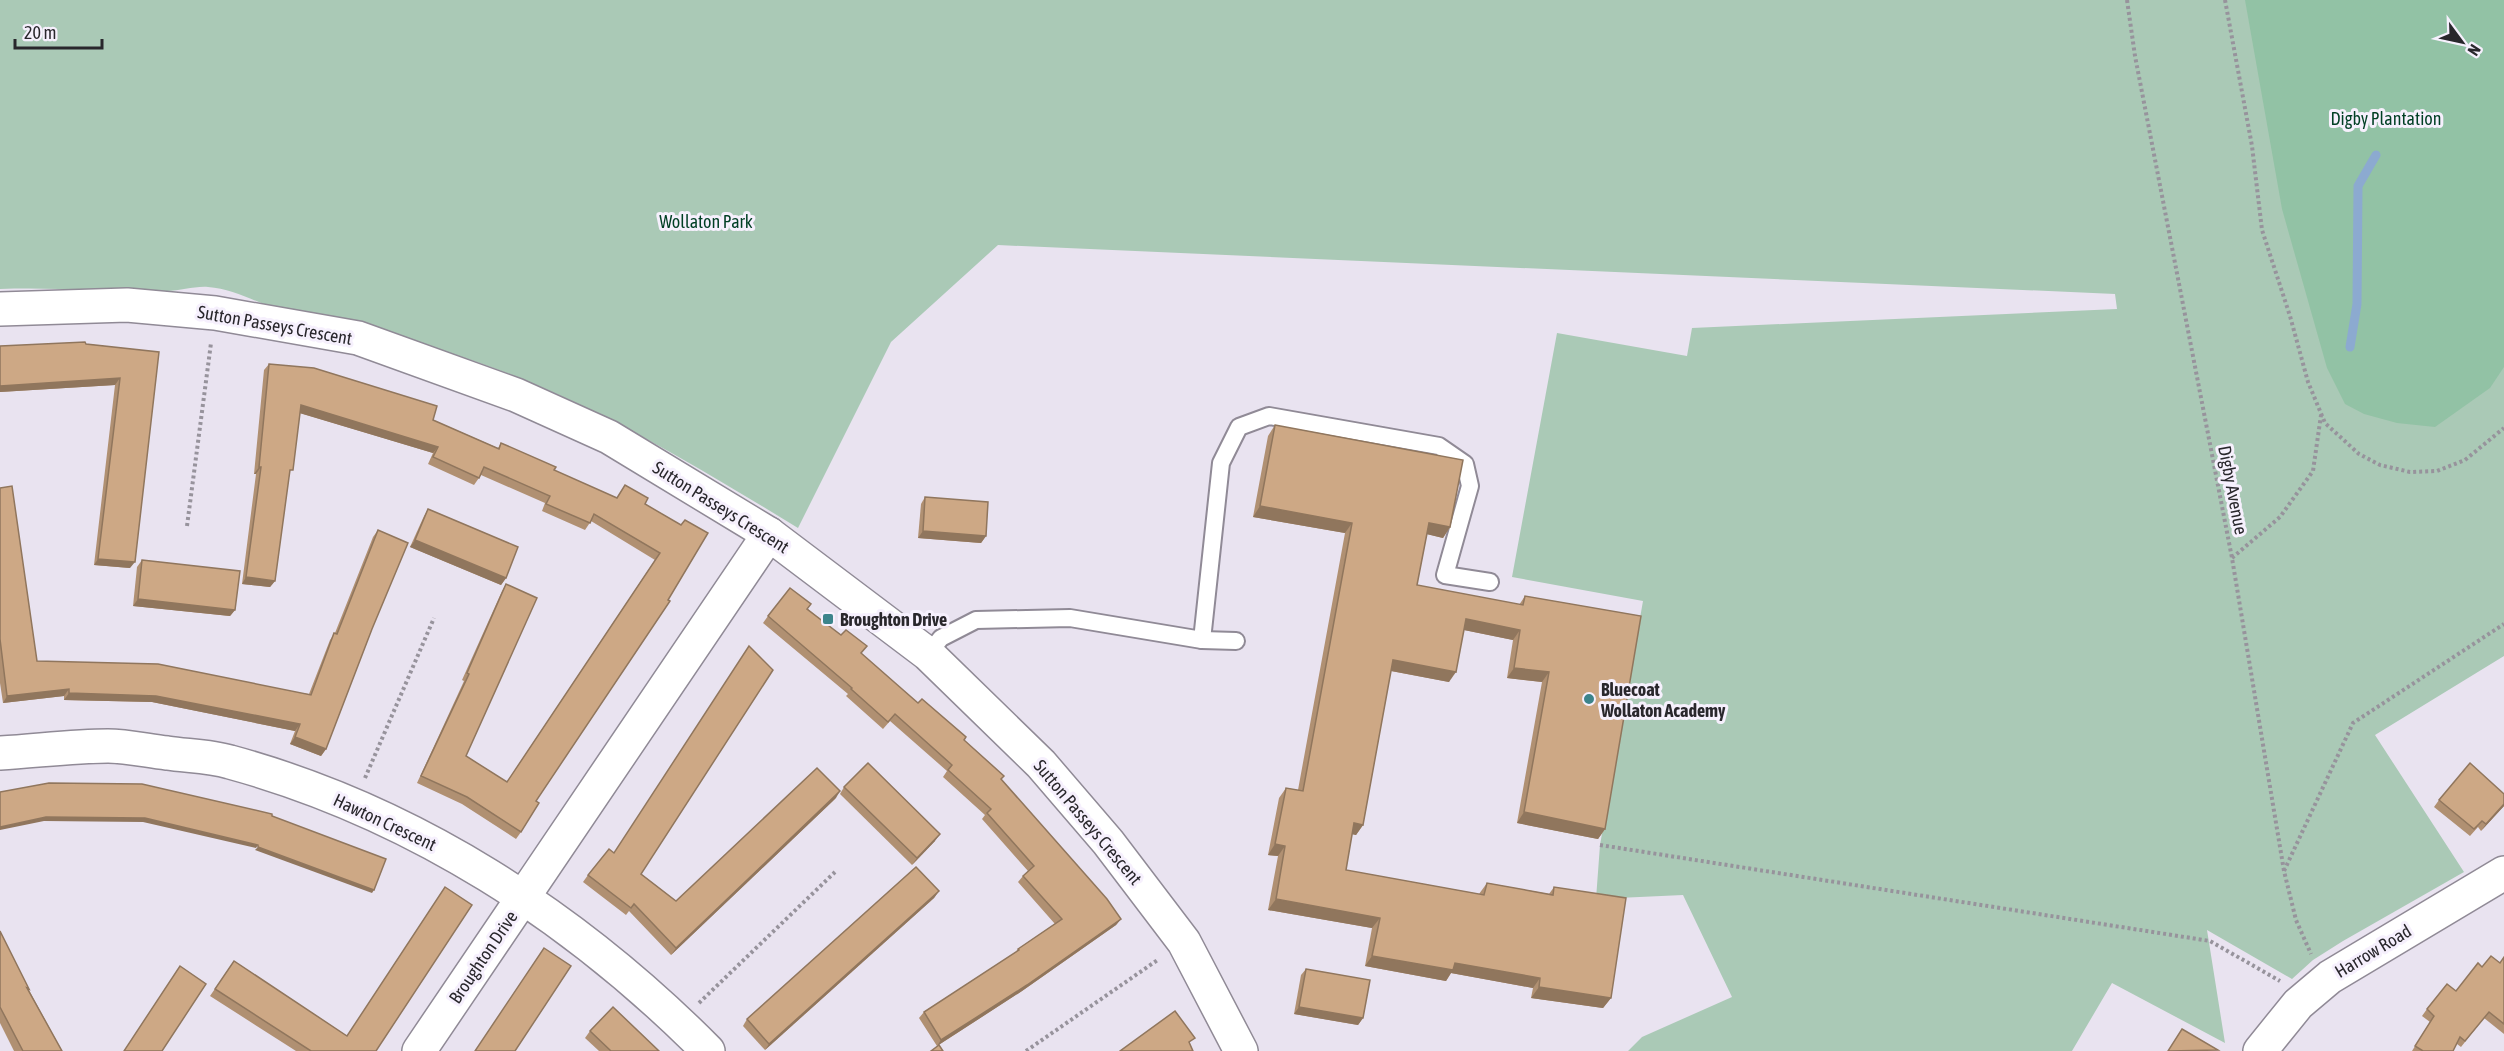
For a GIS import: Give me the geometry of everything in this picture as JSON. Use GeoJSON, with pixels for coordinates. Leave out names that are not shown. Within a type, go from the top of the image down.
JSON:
{"type":"FeatureCollection","features":[{"type":"Feature","properties":{"kind":"street","name":"Sutton Passeys Crescent"},"geometry":{"type":"LineString","coordinates":[[0,309],[127,305],[215,313],[358,338],[516,395],[609,437],[769,534],[928,654],[1041,764],[1108,842],[1184,942],[1241,1051]]}},
{"type":"Feature","properties":{"kind":"street","name":"Broughton Drive"},"geometry":{"type":"LineString","coordinates":[[419,1051],[769,534]]}},
{"type":"Feature","properties":{"kind":"street","name":"Hawton Crescent"},"geometry":{"type":"LineString","coordinates":[[0,753],[109,746],[228,761],[354,804],[435,844],[525,897],[606,957],[708,1051]]}},
{"type":"Feature","properties":{"kind":"street","name":"Harrow Road"},"geometry":{"type":"LineString","coordinates":[[2260,1051],[2298,1004],[2330,977],[2504,873]]}},
{"type":"Feature","properties":{"kind":"lane"},"geometry":{"type":"LineString","coordinates":[[1202,640],[1221,463],[1239,427],[1269,416],[1439,446],[1465,464],[1470,486],[1444,575],[1490,582]]}},
{"type":"Feature","properties":{"kind":"lane"},"geometry":{"type":"LineString","coordinates":[[928,654],[941,638],[976,620],[1070,618],[1202,640],[1236,641]]}},
{"type":"Feature","properties":{"kind":"path","name":"Digby Avenue"},"geometry":{"type":"LineString","coordinates":[[2127,0],[2135,56],[2232,558],[2284,871],[2296,920],[2313,960],[2330,977]]}},
{"type":"Feature","properties":{"kind":"path"},"geometry":{"type":"LineString","coordinates":[[2225,0],[2252,146],[2262,230],[2290,316],[2308,382],[2325,423],[2359,454],[2380,465],[2410,472],[2437,471],[2465,460],[2504,428]]}},
{"type":"Feature","properties":{"kind":"path"},"geometry":{"type":"LineString","coordinates":[[187,526],[215,313]]}},
{"type":"Feature","properties":{"kind":"path"},"geometry":{"type":"LineString","coordinates":[[2232,558],[2280,517],[2313,471],[2321,414]]}},
{"type":"Feature","properties":{"kind":"path"},"geometry":{"type":"LineString","coordinates":[[354,804],[434,618]]}},
{"type":"Feature","properties":{"kind":"path"},"geometry":{"type":"LineString","coordinates":[[2284,871],[2353,723],[2504,624]]}},
{"type":"Feature","properties":{"kind":"path"},"geometry":{"type":"LineString","coordinates":[[1600,845],[2210,941],[2289,986],[2298,1004]]}},
{"type":"Feature","properties":{"kind":"path"},"geometry":{"type":"LineString","coordinates":[[679,1022],[836,872]]}},
{"type":"Feature","properties":{"kind":"path"},"geometry":{"type":"LineString","coordinates":[[1026,1051],[1184,942]]}},
{"type":"Feature","properties":{"kind":"green space","name":"Wollaton Park"},"geometry":{"type":"Polygon","coordinates":[[[0,0],[2504,0],[2504,656],[2375,735],[2464,872],[2343,941],[2313,960],[2292,979],[2207,930],[2225,1043],[2112,983],[2072,1051],[1628,1051],[1642,1037],[1732,997],[1683,895],[1596,899],[1600,845],[1643,601],[1512,577],[1557,333],[1687,356],[1692,328],[2117,309],[2115,294],[998,245],[891,342],[798,528],[626,428],[536,385],[424,345],[279,309],[219,288],[203,287],[172,291],[0,289],[0,0]]]}},
{"type":"Feature","properties":{"kind":"green space","name":"Digby Plantation"},"geometry":{"type":"Polygon","coordinates":[[[2245,0],[2504,0],[2504,367],[2490,388],[2435,427],[2397,423],[2364,414],[2345,404],[2327,368],[2282,209],[2245,0]]]}},
{"type":"Feature","properties":{"kind":"building"},"geometry":{"type":"Polygon","coordinates":[[[85,342],[86,344],[159,352],[135,562],[98,559],[120,378],[0,386],[0,346],[85,342]]]}},
{"type":"Feature","properties":{"kind":"building"},"geometry":{"type":"Polygon","coordinates":[[[269,364],[314,368],[437,406],[433,420],[499,449],[501,443],[556,467],[554,470],[617,498],[625,485],[648,498],[645,504],[681,525],[685,520],[708,533],[668,600],[670,601],[536,801],[539,803],[521,832],[467,797],[421,776],[469,674],[467,673],[506,584],[537,598],[466,756],[507,782],[660,553],[594,514],[590,523],[546,504],[550,496],[484,467],[479,478],[433,457],[438,447],[301,405],[275,581],[246,577],[261,467],[259,467],[269,364]]]}},
{"type":"Feature","properties":{"kind":"building"},"geometry":{"type":"Polygon","coordinates":[[[1275,425],[1463,460],[1450,527],[1429,523],[1417,585],[1523,605],[1525,596],[1641,616],[1605,829],[1524,812],[1549,672],[1514,668],[1520,630],[1466,619],[1456,672],[1393,660],[1363,825],[1354,823],[1346,870],[1484,895],[1487,883],[1553,895],[1554,887],[1626,898],[1611,998],[1539,987],[1540,978],[1455,963],[1453,970],[1372,956],[1380,918],[1276,899],[1285,846],[1275,844],[1286,788],[1303,791],[1352,523],[1260,506],[1275,425]]]}},
{"type":"Feature","properties":{"kind":"building"},"geometry":{"type":"Polygon","coordinates":[[[12,486],[37,661],[158,664],[311,695],[334,633],[337,634],[378,530],[408,543],[326,749],[295,737],[300,724],[156,696],[69,693],[69,689],[7,696],[0,639],[0,488],[12,486]]]}},
{"type":"Feature","properties":{"kind":"building"},"geometry":{"type":"Polygon","coordinates":[[[925,497],[988,502],[986,536],[923,531],[925,497]]]}},
{"type":"Feature","properties":{"kind":"building"},"geometry":{"type":"Polygon","coordinates":[[[428,509],[518,547],[506,578],[415,540],[428,509]]]}},
{"type":"Feature","properties":{"kind":"building"},"geometry":{"type":"Polygon","coordinates":[[[142,560],[240,571],[235,610],[138,599],[142,560]]]}},
{"type":"Feature","properties":{"kind":"building"},"geometry":{"type":"Polygon","coordinates":[[[790,588],[811,604],[807,609],[841,635],[846,630],[867,646],[861,653],[918,703],[922,699],[966,737],[964,740],[1004,776],[1001,779],[1107,899],[1121,919],[1027,985],[941,1040],[924,1012],[1062,919],[1023,876],[1034,866],[987,813],[991,809],[948,770],[952,765],[895,714],[888,722],[768,616],[790,588]]]}},
{"type":"Feature","properties":{"kind":"building"},"geometry":{"type":"Polygon","coordinates":[[[749,646],[773,670],[641,874],[676,901],[817,768],[840,791],[676,948],[634,904],[631,908],[588,875],[609,849],[614,853],[749,646]]]}},
{"type":"Feature","properties":{"kind":"building"},"geometry":{"type":"Polygon","coordinates":[[[868,763],[940,834],[917,858],[844,787],[868,763]]]}},
{"type":"Feature","properties":{"kind":"building"},"geometry":{"type":"Polygon","coordinates":[[[2470,763],[2504,794],[2504,804],[2486,824],[2482,821],[2474,829],[2439,800],[2470,763]]]}},
{"type":"Feature","properties":{"kind":"building"},"geometry":{"type":"Polygon","coordinates":[[[49,783],[142,784],[272,814],[272,816],[386,859],[374,890],[258,847],[258,845],[145,818],[46,817],[0,827],[0,792],[49,783]]]}},
{"type":"Feature","properties":{"kind":"building"},"geometry":{"type":"Polygon","coordinates":[[[916,867],[939,891],[769,1044],[747,1019],[916,867]]]}},
{"type":"Feature","properties":{"kind":"building"},"geometry":{"type":"Polygon","coordinates":[[[445,887],[472,905],[376,1051],[311,1051],[215,989],[234,961],[347,1036],[445,887]]]}},
{"type":"Feature","properties":{"kind":"building"},"geometry":{"type":"Polygon","coordinates":[[[0,931],[29,989],[27,988],[62,1051],[23,1051],[0,1007],[0,931]]]}},
{"type":"Feature","properties":{"kind":"building"},"geometry":{"type":"Polygon","coordinates":[[[544,948],[571,966],[515,1051],[475,1051],[544,948]]]}},
{"type":"Feature","properties":{"kind":"building"},"geometry":{"type":"Polygon","coordinates":[[[2491,956],[2500,963],[2504,957],[2504,1024],[2489,1012],[2465,1041],[2460,1037],[2453,1051],[2423,1051],[2415,1046],[2434,1016],[2427,1009],[2447,984],[2456,991],[2478,963],[2482,967],[2491,956]]]}},
{"type":"Feature","properties":{"kind":"building"},"geometry":{"type":"Polygon","coordinates":[[[180,966],[206,984],[162,1051],[124,1051],[180,966]]]}},
{"type":"Feature","properties":{"kind":"building"},"geometry":{"type":"Polygon","coordinates":[[[1306,969],[1370,980],[1363,1018],[1299,1007],[1306,969]]]}},
{"type":"Feature","properties":{"kind":"building"},"geometry":{"type":"Polygon","coordinates":[[[613,1007],[659,1051],[611,1051],[590,1031],[613,1007]]]}},
{"type":"Feature","properties":{"kind":"building"},"geometry":{"type":"Polygon","coordinates":[[[1175,1011],[1195,1038],[1189,1042],[1193,1051],[1120,1051],[1175,1011]]]}},
{"type":"Feature","properties":{"kind":"building"},"geometry":{"type":"Polygon","coordinates":[[[2182,1029],[2218,1050],[2168,1051],[2182,1029]]]}},
{"type":"Feature","properties":{"kind":"building"},"geometry":{"type":"Polygon","coordinates":[[[939,1045],[943,1051],[931,1051],[939,1045]]]}},
{"type":"Feature","properties":{"kind":"waterway"},"geometry":{"type":"LineString","coordinates":[[2350,347],[2357,304],[2358,186],[2376,155]]}},
{"type":"Feature","properties":{"kind":"place","name":"Broughton Drive"},"geometry":{"type":"Point","coordinates":[828,619]}},
{"type":"Feature","properties":{"kind":"place","name":"Bluecoat Wollaton Academy"},"geometry":{"type":"Point","coordinates":[1589,699]}}]}
